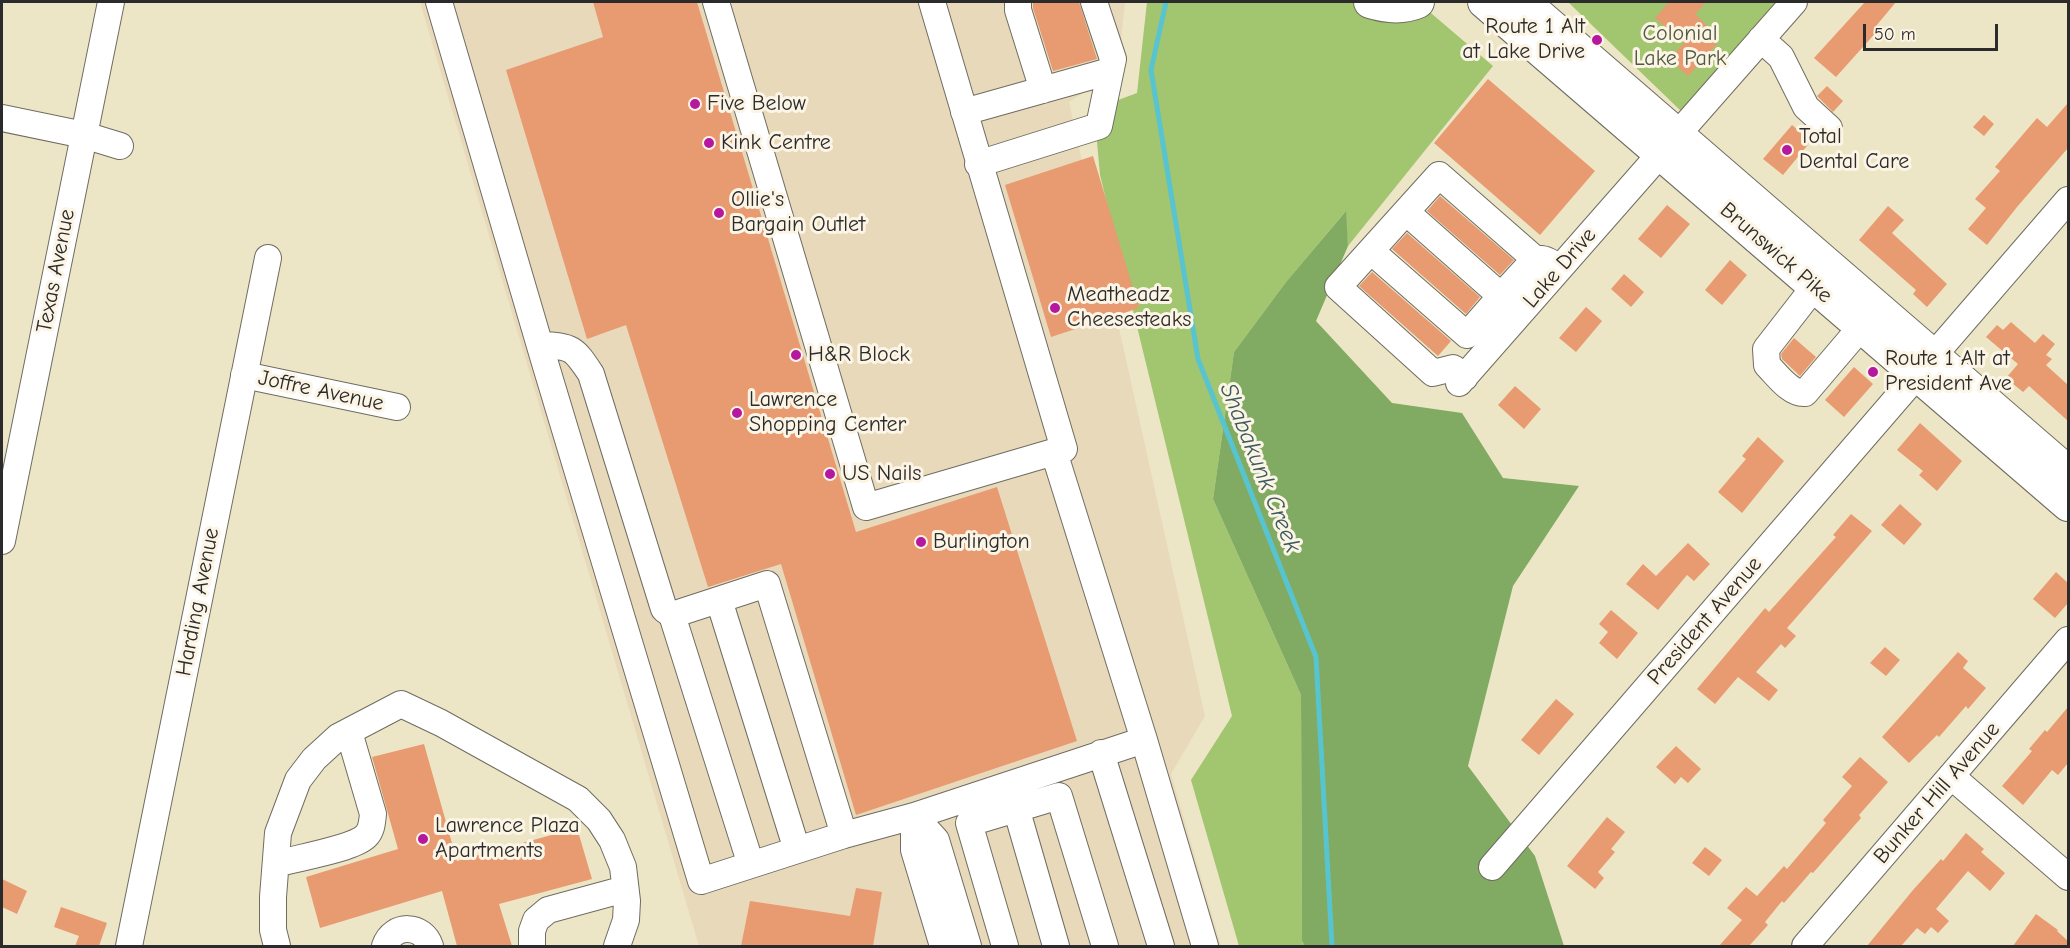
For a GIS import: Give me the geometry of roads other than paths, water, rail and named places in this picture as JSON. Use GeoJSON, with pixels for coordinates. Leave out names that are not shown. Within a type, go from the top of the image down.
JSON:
{"type":"FeatureCollection","features":[{"type":"Feature","properties":{"kind":"main road"},"geometry":{"type":"LineString","coordinates":[[1370,2],[1383,6],[1400,7],[1418,2]]}},
{"type":"Feature","properties":{"kind":"main road","name":"Brunswick Pike"},"geometry":{"type":"LineString","coordinates":[[1484,2],[1669,144],[1926,364],[2068,472]]}},
{"type":"Feature","properties":{"kind":"main road","name":"Brunswick Pike"},"geometry":{"type":"LineString","coordinates":[[1524,2],[1815,286],[1862,326],[1926,364],[2068,505]]}},
{"type":"Feature","properties":{"kind":"street","name":"Texas Avenue"},"geometry":{"type":"LineString","coordinates":[[2,541],[111,2]]}},
{"type":"Feature","properties":{"kind":"street"},"geometry":{"type":"LineString","coordinates":[[439,2],[701,881],[844,835],[914,816],[1144,740]]}},
{"type":"Feature","properties":{"kind":"street"},"geometry":{"type":"LineString","coordinates":[[716,2],[866,507],[1064,449],[932,2]]}},
{"type":"Feature","properties":{"kind":"street"},"geometry":{"type":"LineString","coordinates":[[1018,2],[1018,10],[1043,90]]}},
{"type":"Feature","properties":{"kind":"street"},"geometry":{"type":"LineString","coordinates":[[978,164],[1099,126],[1113,59],[1094,2]]}},
{"type":"Feature","properties":{"kind":"street","name":"Lake Drive"},"geometry":{"type":"LineString","coordinates":[[1433,373],[1453,368],[1462,380],[1794,2]]}},
{"type":"Feature","properties":{"kind":"street"},"geometry":{"type":"LineString","coordinates":[[1761,39],[1781,57],[1806,106],[1829,128]]}},
{"type":"Feature","properties":{"kind":"street"},"geometry":{"type":"LineString","coordinates":[[964,112],[1110,71]]}},
{"type":"Feature","properties":{"kind":"street"},"geometry":{"type":"LineString","coordinates":[[2,118],[84,135],[120,146]]}},
{"type":"Feature","properties":{"kind":"street"},"geometry":{"type":"LineString","coordinates":[[1535,259],[1433,373],[1338,287],[1439,176],[1535,259],[1549,260],[1559,269]]}},
{"type":"Feature","properties":{"kind":"street","name":"President Avenue"},"geometry":{"type":"LineString","coordinates":[[1492,867],[2068,200]]}},
{"type":"Feature","properties":{"kind":"street"},"geometry":{"type":"LineString","coordinates":[[1406,212],[1500,296]]}},
{"type":"Feature","properties":{"kind":"street"},"geometry":{"type":"LineString","coordinates":[[1371,251],[1467,335]]}},
{"type":"Feature","properties":{"kind":"street","name":"Harding Avenue"},"geometry":{"type":"LineString","coordinates":[[129,946],[268,258]]}},
{"type":"Feature","properties":{"kind":"street"},"geometry":{"type":"LineString","coordinates":[[1815,286],[1766,349],[1767,365],[1792,390],[1806,393],[1862,326]]}},
{"type":"Feature","properties":{"kind":"street"},"geometry":{"type":"LineString","coordinates":[[540,345],[560,346],[576,352],[591,374],[664,609],[672,615],[751,865]]}},
{"type":"Feature","properties":{"kind":"street","name":"Joffre Avenue"},"geometry":{"type":"LineString","coordinates":[[244,375],[397,407]]}},
{"type":"Feature","properties":{"kind":"street"},"geometry":{"type":"LineString","coordinates":[[1054,452],[1144,740],[1205,946]]}},
{"type":"Feature","properties":{"kind":"street"},"geometry":{"type":"LineString","coordinates":[[672,615],[767,584],[844,835]]}},
{"type":"Feature","properties":{"kind":"street"},"geometry":{"type":"LineString","coordinates":[[719,600],[797,850]]}},
{"type":"Feature","properties":{"kind":"street","name":"Bunker Hill Avenue"},"geometry":{"type":"LineString","coordinates":[[1805,946],[2068,640]]}},
{"type":"Feature","properties":{"kind":"street"},"geometry":{"type":"LineString","coordinates":[[277,946],[273,919],[278,833],[298,780],[314,759],[338,737],[400,704],[441,723],[578,799],[599,820],[612,840],[623,867],[626,920],[617,946]]}},
{"type":"Feature","properties":{"kind":"street"},"geometry":{"type":"LineString","coordinates":[[276,864],[353,844],[366,836],[372,826],[373,814],[349,732]]}},
{"type":"Feature","properties":{"kind":"street"},"geometry":{"type":"LineString","coordinates":[[1101,753],[1161,946]]}},
{"type":"Feature","properties":{"kind":"street"},"geometry":{"type":"LineString","coordinates":[[1951,777],[2068,877]]}},
{"type":"Feature","properties":{"kind":"street"},"geometry":{"type":"LineString","coordinates":[[1009,785],[1056,946]]}},
{"type":"Feature","properties":{"kind":"street"},"geometry":{"type":"LineString","coordinates":[[1005,946],[969,824],[1059,796],[1105,946]]}},
{"type":"Feature","properties":{"kind":"street"},"geometry":{"type":"LineString","coordinates":[[914,816],[914,850],[943,946]]}},
{"type":"Feature","properties":{"kind":"street"},"geometry":{"type":"LineString","coordinates":[[914,816],[936,840],[968,946]]}},
{"type":"Feature","properties":{"kind":"street"},"geometry":{"type":"LineString","coordinates":[[532,946],[531,931],[536,920],[548,910],[625,889]]}},
{"type":"Feature","properties":{"kind":"street"},"geometry":{"type":"LineString","coordinates":[[385,946],[390,936],[396,932],[412,929],[425,936],[430,946]]}},
{"type":"Feature","properties":{"kind":"waterway","name":"Shabakunk Creek"},"geometry":{"type":"LineString","coordinates":[[1166,2],[1151,70],[1198,359],[1316,657],[1332,946]]}},
{"type":"Feature","properties":{"kind":"place","name":"Route 1 Alt at Lake Drive"},"geometry":{"type":"Point","coordinates":[1597,40]}},
{"type":"Feature","properties":{"kind":"place","name":"Five Below"},"geometry":{"type":"Point","coordinates":[695,104]}},
{"type":"Feature","properties":{"kind":"place","name":"Kink Centre"},"geometry":{"type":"Point","coordinates":[709,143]}},
{"type":"Feature","properties":{"kind":"place","name":"Total Dental Care"},"geometry":{"type":"Point","coordinates":[1787,150]}},
{"type":"Feature","properties":{"kind":"place","name":"Ollie's Bargain Outlet"},"geometry":{"type":"Point","coordinates":[719,213]}},
{"type":"Feature","properties":{"kind":"place","name":"Meatheadz Cheesesteaks"},"geometry":{"type":"Point","coordinates":[1055,308]}},
{"type":"Feature","properties":{"kind":"place","name":"H&R Block"},"geometry":{"type":"Point","coordinates":[796,355]}},
{"type":"Feature","properties":{"kind":"place","name":"Route 1 Alt at President Ave"},"geometry":{"type":"Point","coordinates":[1873,372]}},
{"type":"Feature","properties":{"kind":"place","name":"Lawrence Shopping Center"},"geometry":{"type":"Point","coordinates":[737,413]}},
{"type":"Feature","properties":{"kind":"place","name":"US Nails"},"geometry":{"type":"Point","coordinates":[830,474]}},
{"type":"Feature","properties":{"kind":"place","name":"Burlington"},"geometry":{"type":"Point","coordinates":[921,542]}},
{"type":"Feature","properties":{"kind":"place","name":"Lawrence Plaza Apartments"},"geometry":{"type":"Point","coordinates":[423,839]}},
{"type":"Feature","properties":{"kind":"park label","name":"Colonial Lake Park"},"geometry":{"type":"Point","coordinates":[1680,46]}}]}
